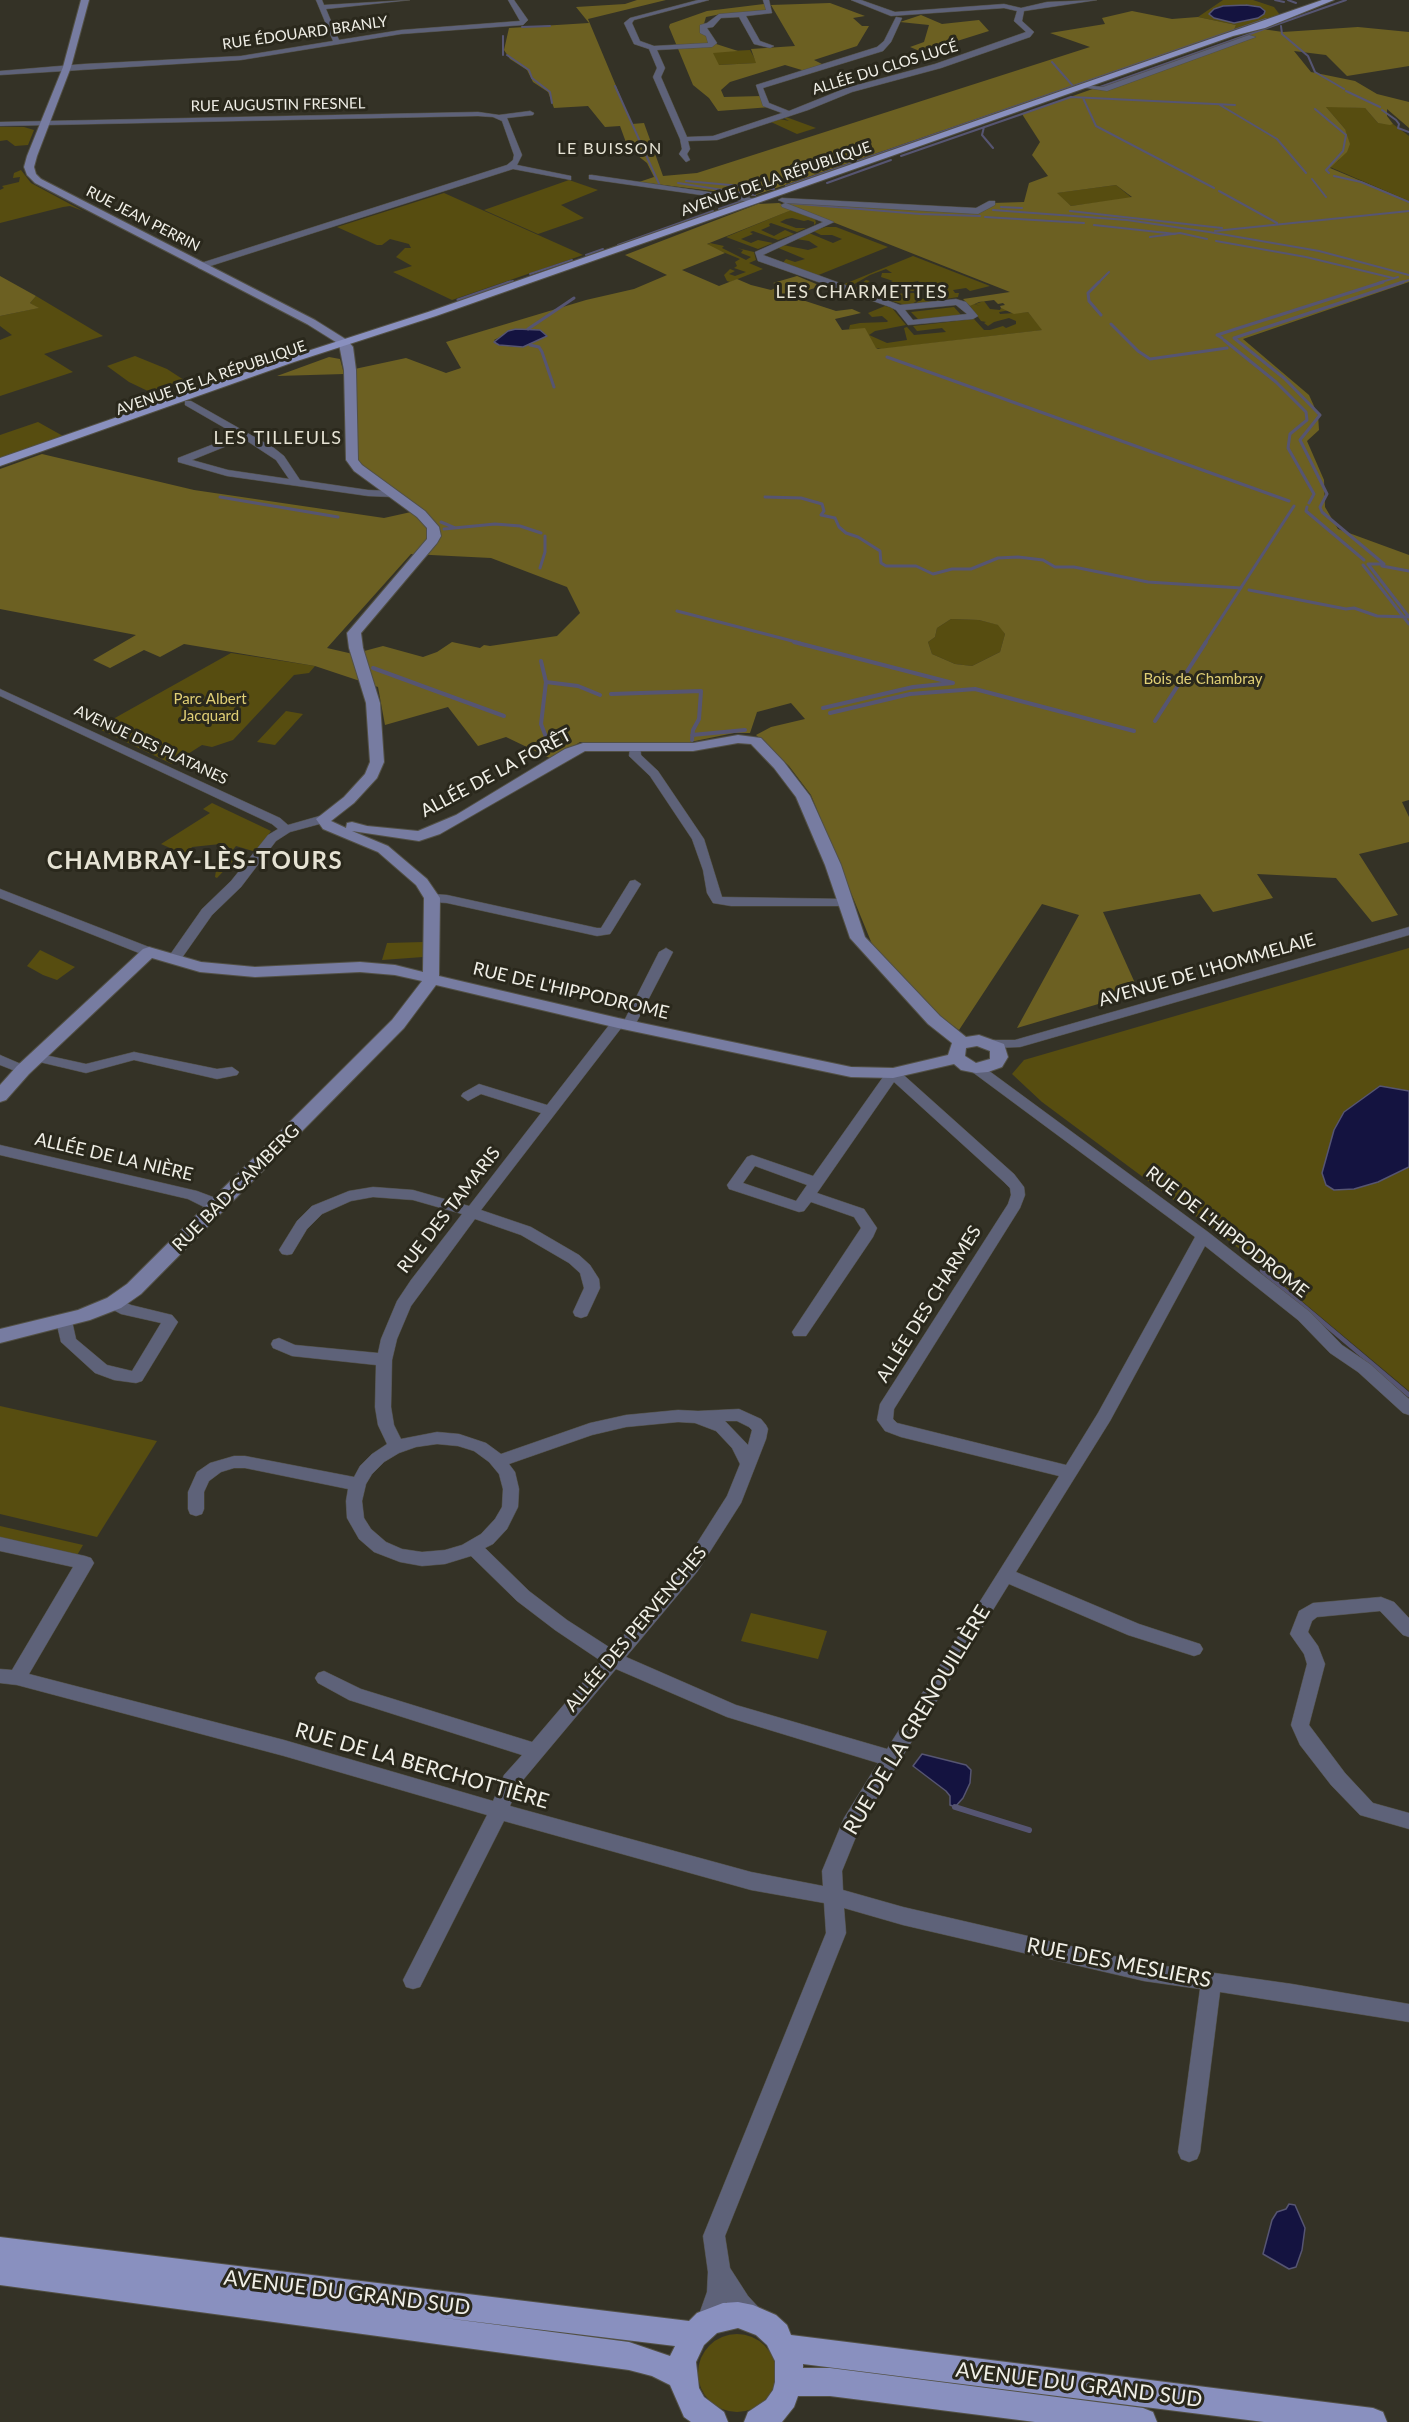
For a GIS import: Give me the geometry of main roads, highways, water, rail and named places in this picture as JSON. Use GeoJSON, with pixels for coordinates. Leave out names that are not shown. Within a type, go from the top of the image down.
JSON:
{"type":"FeatureCollection","features":[{"type":"Feature","properties":{"kind":"main road","name":"AVENUE DE LA RÉPUBLIQUE"},"geometry":{"type":"LineString","coordinates":[[0,462],[345,344],[404,327],[432,314],[760,200],[778,198],[1330,0]]}},
{"type":"Feature","properties":{"kind":"main road","name":"AVENUE DE LA RÉPUBLIQUE"},"geometry":{"type":"LineString","coordinates":[[0,469],[188,403],[345,344]]}},
{"type":"Feature","properties":{"kind":"main road","name":"AVENUE DU GRAND SUD"},"geometry":{"type":"LineString","coordinates":[[0,2250],[700,2329]]}},
{"type":"Feature","properties":{"kind":"main road","name":"AVENUE DU GRAND SUD"},"geometry":{"type":"LineString","coordinates":[[0,2272],[629,2356],[656,2363],[682,2376]]}},
{"type":"Feature","properties":{"kind":"main road"},"geometry":{"type":"LineString","coordinates":[[714,2422],[694,2407],[686,2392],[682,2376],[682,2361],[700,2329],[723,2316],[738,2315],[753,2318],[766,2325],[777,2335],[789,2359],[789,2382],[784,2397],[776,2410],[758,2422]]}},
{"type":"Feature","properties":{"kind":"main road","name":"AVENUE DU GRAND SUD"},"geometry":{"type":"LineString","coordinates":[[786,2349],[1373,2422]]}},
{"type":"Feature","properties":{"kind":"main road","name":"AVENUE DU GRAND SUD"},"geometry":{"type":"LineString","coordinates":[[789,2382],[830,2382],[1143,2422]]}},
{"type":"Feature","properties":{"kind":"waterway"},"geometry":{"type":"LineString","coordinates":[[1275,0],[1284,2]]}},
{"type":"Feature","properties":{"kind":"waterway"},"geometry":{"type":"LineString","coordinates":[[1288,0],[1296,3]]}},
{"type":"Feature","properties":{"kind":"waterway"},"geometry":{"type":"LineString","coordinates":[[1100,87],[1346,0]]}},
{"type":"Feature","properties":{"kind":"waterway"},"geometry":{"type":"LineString","coordinates":[[786,186],[1266,19]]}},
{"type":"Feature","properties":{"kind":"waterway"},"geometry":{"type":"LineString","coordinates":[[522,27],[550,26]]}},
{"type":"Feature","properties":{"kind":"waterway"},"geometry":{"type":"LineString","coordinates":[[1281,26],[1282,34],[1308,56],[1315,72],[1344,89]]}},
{"type":"Feature","properties":{"kind":"waterway"},"geometry":{"type":"LineString","coordinates":[[503,36],[503,55]]}},
{"type":"Feature","properties":{"kind":"waterway"},"geometry":{"type":"LineString","coordinates":[[507,55],[529,70],[532,78],[550,92],[552,103]]}},
{"type":"Feature","properties":{"kind":"waterway"},"geometry":{"type":"LineString","coordinates":[[1052,62],[1073,86]]}},
{"type":"Feature","properties":{"kind":"waterway"},"geometry":{"type":"LineString","coordinates":[[615,86],[660,186],[663,186]]}},
{"type":"Feature","properties":{"kind":"waterway"},"geometry":{"type":"LineString","coordinates":[[1346,91],[1380,107]]}},
{"type":"Feature","properties":{"kind":"waterway"},"geometry":{"type":"LineString","coordinates":[[984,127],[1071,97],[1235,105]]}},
{"type":"Feature","properties":{"kind":"waterway"},"geometry":{"type":"LineString","coordinates":[[1083,98],[1096,126],[1214,188]]}},
{"type":"Feature","properties":{"kind":"waterway"},"geometry":{"type":"LineString","coordinates":[[1220,105],[1277,139],[1306,173]]}},
{"type":"Feature","properties":{"kind":"waterway"},"geometry":{"type":"LineString","coordinates":[[1315,109],[1346,135],[1343,151],[1326,170],[1329,173]]}},
{"type":"Feature","properties":{"kind":"waterway"},"geometry":{"type":"LineString","coordinates":[[1382,110],[1396,120],[1399,124],[1398,128],[1409,132]]}},
{"type":"Feature","properties":{"kind":"waterway"},"geometry":{"type":"LineString","coordinates":[[901,156],[984,127]]}},
{"type":"Feature","properties":{"kind":"waterway"},"geometry":{"type":"LineString","coordinates":[[984,127],[982,135],[993,148]]}},
{"type":"Feature","properties":{"kind":"waterway"},"geometry":{"type":"LineString","coordinates":[[827,183],[891,160]]}},
{"type":"Feature","properties":{"kind":"waterway"},"geometry":{"type":"LineString","coordinates":[[1334,176],[1361,182],[1409,202]]}},
{"type":"Feature","properties":{"kind":"waterway"},"geometry":{"type":"LineString","coordinates":[[1312,179],[1326,197]]}},
{"type":"Feature","properties":{"kind":"waterway"},"geometry":{"type":"LineString","coordinates":[[686,181],[774,189]]}},
{"type":"Feature","properties":{"kind":"waterway"},"geometry":{"type":"LineString","coordinates":[[678,183],[755,195]]}},
{"type":"Feature","properties":{"kind":"waterway"},"geometry":{"type":"LineString","coordinates":[[1219,191],[1277,223]]}},
{"type":"Feature","properties":{"kind":"waterway"},"geometry":{"type":"LineString","coordinates":[[727,195],[749,197]]}},
{"type":"Feature","properties":{"kind":"waterway"},"geometry":{"type":"LineString","coordinates":[[719,209],[742,201]]}},
{"type":"Feature","properties":{"kind":"waterway"},"geometry":{"type":"LineString","coordinates":[[788,203],[920,214],[980,216]]}},
{"type":"Feature","properties":{"kind":"waterway"},"geometry":{"type":"LineString","coordinates":[[1001,207],[1022,208]]}},
{"type":"Feature","properties":{"kind":"waterway"},"geometry":{"type":"LineString","coordinates":[[993,210],[1127,220],[1209,232],[1319,251],[1409,275]]}},
{"type":"Feature","properties":{"kind":"waterway"},"geometry":{"type":"LineString","coordinates":[[618,245],[713,211]]}},
{"type":"Feature","properties":{"kind":"waterway"},"geometry":{"type":"LineString","coordinates":[[1070,211],[1222,228]]}},
{"type":"Feature","properties":{"kind":"waterway"},"geometry":{"type":"LineString","coordinates":[[1215,231],[1409,211]]}},
{"type":"Feature","properties":{"kind":"waterway"},"geometry":{"type":"LineString","coordinates":[[985,217],[1084,223]]}},
{"type":"Feature","properties":{"kind":"waterway"},"geometry":{"type":"LineString","coordinates":[[1094,225],[1174,234]]}},
{"type":"Feature","properties":{"kind":"waterway"},"geometry":{"type":"LineString","coordinates":[[1150,237],[1174,234]]}},
{"type":"Feature","properties":{"kind":"waterway"},"geometry":{"type":"LineString","coordinates":[[1174,234],[1207,239]]}},
{"type":"Feature","properties":{"kind":"waterway"},"geometry":{"type":"LineString","coordinates":[[1216,241],[1306,257],[1393,278]]}},
{"type":"Feature","properties":{"kind":"waterway"},"geometry":{"type":"LineString","coordinates":[[586,255],[603,249]]}},
{"type":"Feature","properties":{"kind":"waterway"},"geometry":{"type":"LineString","coordinates":[[530,274],[572,260]]}},
{"type":"Feature","properties":{"kind":"waterway"},"geometry":{"type":"LineString","coordinates":[[1101,315],[1089,301],[1088,293],[1109,272]]}},
{"type":"Feature","properties":{"kind":"waterway"},"geometry":{"type":"LineString","coordinates":[[1378,283],[1398,277]]}},
{"type":"Feature","properties":{"kind":"waterway"},"geometry":{"type":"LineString","coordinates":[[1399,283],[1409,280]]}},
{"type":"Feature","properties":{"kind":"waterway"},"geometry":{"type":"LineString","coordinates":[[506,283],[513,281]]}},
{"type":"Feature","properties":{"kind":"waterway"},"geometry":{"type":"LineString","coordinates":[[458,300],[510,282]]}},
{"type":"Feature","properties":{"kind":"waterway"},"geometry":{"type":"LineString","coordinates":[[1222,338],[1217,335],[1383,282]]}},
{"type":"Feature","properties":{"kind":"waterway"},"geometry":{"type":"LineString","coordinates":[[1403,282],[1234,338],[1284,378],[1320,415],[1300,440],[1327,494],[1320,507],[1322,512],[1384,564],[1368,564],[1409,617],[1403,617]]}},
{"type":"Feature","properties":{"kind":"waterway"},"geometry":{"type":"LineString","coordinates":[[528,329],[574,298]]}},
{"type":"Feature","properties":{"kind":"waterway"},"geometry":{"type":"LineString","coordinates":[[1111,324],[1138,351],[1150,359],[1227,348]]}},
{"type":"Feature","properties":{"kind":"waterway"},"geometry":{"type":"LineString","coordinates":[[1224,340],[1276,382],[1306,412],[1307,420],[1290,434],[1288,448],[1314,494],[1309,503]]}},
{"type":"Feature","properties":{"kind":"waterway"},"geometry":{"type":"LineString","coordinates":[[530,345],[539,347],[542,352],[554,387]]}},
{"type":"Feature","properties":{"kind":"waterway"},"geometry":{"type":"LineString","coordinates":[[887,357],[1289,501]]}},
{"type":"Feature","properties":{"kind":"waterway"},"geometry":{"type":"LineString","coordinates":[[220,497],[338,517]]}},
{"type":"Feature","properties":{"kind":"waterway"},"geometry":{"type":"LineString","coordinates":[[765,497],[801,498],[822,504],[824,511],[821,515],[835,518],[839,527],[846,533],[858,537],[880,551],[881,563],[886,566],[916,566],[933,574],[952,569],[971,569],[998,558],[1018,557],[1043,560],[1055,567],[1074,567],[1148,582],[1241,588]]}},
{"type":"Feature","properties":{"kind":"waterway"},"geometry":{"type":"LineString","coordinates":[[1241,588],[1294,506]]}},
{"type":"Feature","properties":{"kind":"waterway"},"geometry":{"type":"LineString","coordinates":[[1307,507],[1306,511],[1364,560]]}},
{"type":"Feature","properties":{"kind":"waterway"},"geometry":{"type":"LineString","coordinates":[[441,522],[455,528]]}},
{"type":"Feature","properties":{"kind":"waterway"},"geometry":{"type":"LineString","coordinates":[[455,528],[495,524],[520,526],[541,533]]}},
{"type":"Feature","properties":{"kind":"waterway"},"geometry":{"type":"LineString","coordinates":[[444,529],[455,528]]}},
{"type":"Feature","properties":{"kind":"waterway"},"geometry":{"type":"LineString","coordinates":[[540,568],[545,552],[545,536]]}},
{"type":"Feature","properties":{"kind":"waterway"},"geometry":{"type":"LineString","coordinates":[[1363,565],[1403,617]]}},
{"type":"Feature","properties":{"kind":"waterway"},"geometry":{"type":"LineString","coordinates":[[1382,566],[1409,571]]}},
{"type":"Feature","properties":{"kind":"waterway"},"geometry":{"type":"LineString","coordinates":[[1205,643],[1241,588]]}},
{"type":"Feature","properties":{"kind":"waterway"},"geometry":{"type":"LineString","coordinates":[[1249,590],[1346,609],[1354,608],[1377,616],[1403,617]]}},
{"type":"Feature","properties":{"kind":"waterway"},"geometry":{"type":"LineString","coordinates":[[677,611],[800,643]]}},
{"type":"Feature","properties":{"kind":"waterway"},"geometry":{"type":"LineString","coordinates":[[1403,617],[1409,624]]}},
{"type":"Feature","properties":{"kind":"waterway"},"geometry":{"type":"LineString","coordinates":[[794,642],[953,683],[913,687],[823,708]]}},
{"type":"Feature","properties":{"kind":"waterway"},"geometry":{"type":"LineString","coordinates":[[1155,721],[1206,642]]}},
{"type":"Feature","properties":{"kind":"waterway"},"geometry":{"type":"LineString","coordinates":[[541,661],[546,682]]}},
{"type":"Feature","properties":{"kind":"waterway"},"geometry":{"type":"LineString","coordinates":[[373,668],[504,716]]}},
{"type":"Feature","properties":{"kind":"waterway"},"geometry":{"type":"LineString","coordinates":[[546,682],[578,686],[600,695]]}},
{"type":"Feature","properties":{"kind":"waterway"},"geometry":{"type":"LineString","coordinates":[[546,682],[541,724],[551,750]]}},
{"type":"Feature","properties":{"kind":"waterway"},"geometry":{"type":"LineString","coordinates":[[830,713],[910,694],[975,689],[1134,731]]}},
{"type":"Feature","properties":{"kind":"waterway"},"geometry":{"type":"LineString","coordinates":[[611,694],[701,691],[699,719],[693,735]]}},
{"type":"Feature","properties":{"kind":"waterway"},"geometry":{"type":"LineString","coordinates":[[693,735],[745,730]]}},
{"type":"Feature","properties":{"kind":"waterway"},"geometry":{"type":"LineString","coordinates":[[692,740],[693,735]]}},
{"type":"Feature","properties":{"kind":"waterway"},"geometry":{"type":"LineString","coordinates":[[1262,1271],[1409,1395]]}},
{"type":"Feature","properties":{"kind":"waterway"},"geometry":{"type":"LineString","coordinates":[[955,1807],[1029,1830]]}},
{"type":"Feature","properties":{"kind":"district","name":"LE BUISSON"},"geometry":{"type":"Point","coordinates":[610,149]}},
{"type":"Feature","properties":{"kind":"district","name":"LES CHARMETTES"},"geometry":{"type":"Point","coordinates":[862,292]}},
{"type":"Feature","properties":{"kind":"district","name":"LES TILLEULS"},"geometry":{"type":"Point","coordinates":[278,438]}},
{"type":"Feature","properties":{"kind":"district","name":"CHAMBRAY-LÈS-TOURS"},"geometry":{"type":"Point","coordinates":[195,861]}},
{"type":"Feature","properties":{"kind":"park label","name":"Bois de Chambray"},"geometry":{"type":"Point","coordinates":[1203,679]}},
{"type":"Feature","properties":{"kind":"park label","name":"Parc Albert Jacquard"},"geometry":{"type":"Point","coordinates":[210,708]}}]}
